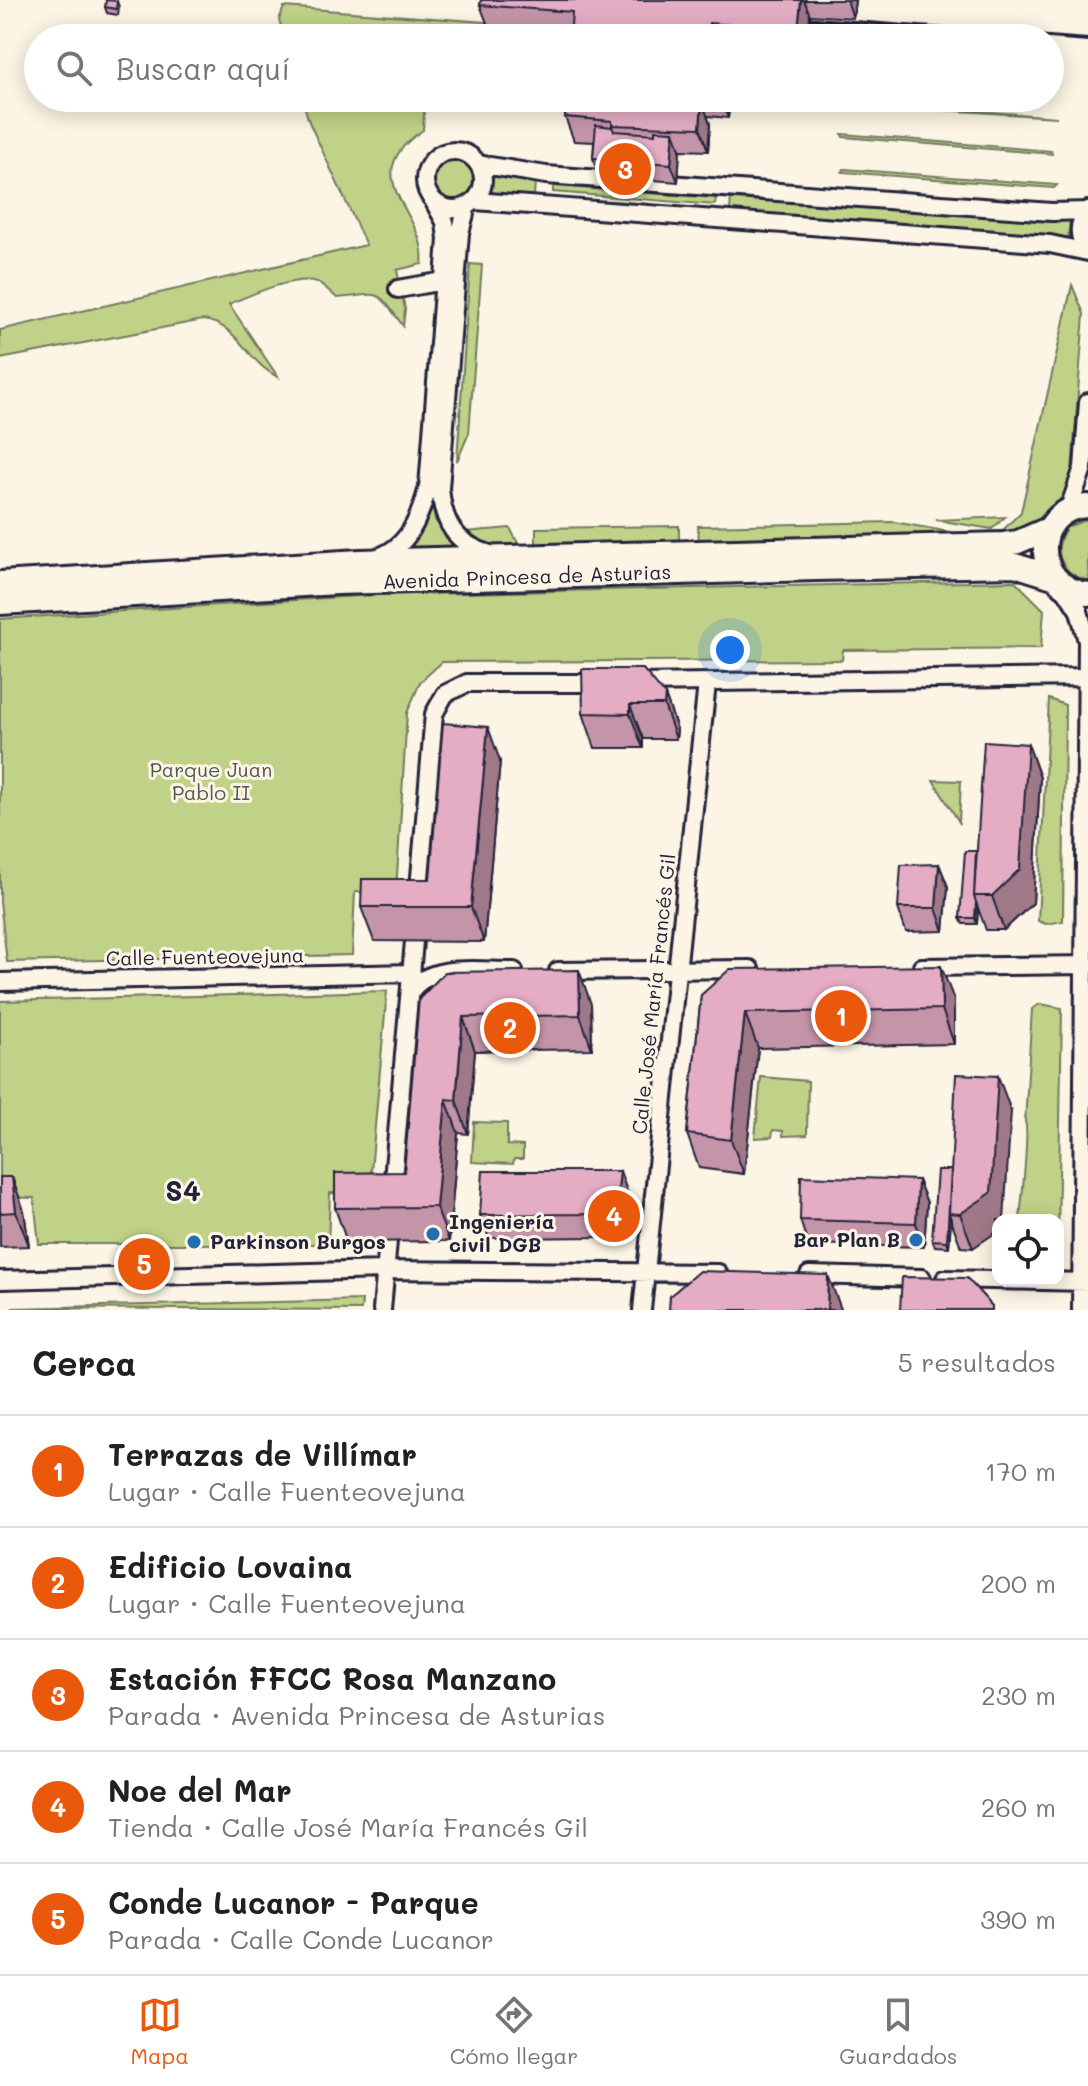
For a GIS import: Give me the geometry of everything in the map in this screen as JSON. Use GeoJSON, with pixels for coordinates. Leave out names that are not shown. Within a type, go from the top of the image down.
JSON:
{"type":"FeatureCollection","features":[{"type":"Feature","properties":{"kind":"main road"},"geometry":{"type":"LineString","coordinates":[[1058,582],[1044,553],[1050,528],[1078,508]]}},
{"type":"Feature","properties":{"kind":"main road","name":"Avenida Princesa de Asturias"},"geometry":{"type":"LineString","coordinates":[[0,583],[360,561],[1004,544],[1018,542],[1050,528]]}},
{"type":"Feature","properties":{"kind":"main road","name":"Avenida Princesa de Asturias"},"geometry":{"type":"LineString","coordinates":[[0,603],[337,583],[1015,565],[1088,594]]}},
{"type":"Feature","properties":{"kind":"street"},"geometry":{"type":"LineString","coordinates":[[360,561],[380,556],[394,548],[414,526],[428,487],[447,230],[424,181],[432,160],[454,150],[466,153],[478,164],[484,183],[471,204]]}},
{"type":"Feature","properties":{"kind":"street"},"geometry":{"type":"LineString","coordinates":[[478,164],[546,175],[1087,210]]}},
{"type":"Feature","properties":{"kind":"street"},"geometry":{"type":"LineString","coordinates":[[434,202],[455,209],[471,204],[1050,244],[1088,252]]}},
{"type":"Feature","properties":{"kind":"street","name":"Avenida Princesa de Asturias"},"geometry":{"type":"LineString","coordinates":[[471,204],[460,233],[440,488],[442,511],[459,540],[473,549],[507,557]]}},
{"type":"Feature","properties":{"kind":"street"},"geometry":{"type":"LineString","coordinates":[[1087,210],[1081,218],[1079,236],[1088,252]]}},
{"type":"Feature","properties":{"kind":"street"},"geometry":{"type":"LineString","coordinates":[[398,289],[444,281]]}},
{"type":"Feature","properties":{"kind":"street"},"geometry":{"type":"LineString","coordinates":[[1078,508],[1088,402]]}},
{"type":"Feature","properties":{"kind":"street"},"geometry":{"type":"LineString","coordinates":[[1058,582],[1079,611],[1088,640],[1084,1282],[1081,1310]]}},
{"type":"Feature","properties":{"kind":"street"},"geometry":{"type":"LineString","coordinates":[[417,913],[434,714],[445,694],[467,683],[1087,683]]}},
{"type":"Feature","properties":{"kind":"street","name":"Calle José María Francés Gil"},"geometry":{"type":"LineString","coordinates":[[642,1310],[707,683]]}},
{"type":"Feature","properties":{"kind":"street"},"geometry":{"type":"LineString","coordinates":[[391,1207],[414,946],[431,965],[452,972]]}},
{"type":"Feature","properties":{"kind":"street"},"geometry":{"type":"LineString","coordinates":[[906,967],[1086,965]]}},
{"type":"Feature","properties":{"kind":"street"},"geometry":{"type":"LineString","coordinates":[[410,993],[426,976],[452,972],[769,969]]}},
{"type":"Feature","properties":{"kind":"street","name":"Calle Fuenteovejuna"},"geometry":{"type":"LineString","coordinates":[[0,982],[412,973]]}},
{"type":"Feature","properties":{"kind":"street"},"geometry":{"type":"LineString","coordinates":[[382,1310],[388,1241]]}},
{"type":"Feature","properties":{"kind":"street"},"geometry":{"type":"LineString","coordinates":[[0,1280],[385,1270],[736,1273]]}},
{"type":"Feature","properties":{"kind":"street"},"geometry":{"type":"LineString","coordinates":[[799,1275],[1084,1282]]}},
{"type":"Feature","properties":{"kind":"green space"},"geometry":{"type":"Polygon","coordinates":[[[284,7],[485,24],[280,24],[284,7]]]}},
{"type":"Feature","properties":{"kind":"green space"},"geometry":{"type":"Polygon","coordinates":[[[306,112],[424,112],[423,130],[403,147],[393,164],[393,180],[398,196],[421,246],[422,264],[397,270],[405,309],[403,326],[382,298],[370,295],[337,298],[317,282],[296,281],[229,304],[278,377],[258,363],[226,329],[203,320],[0,359],[0,330],[366,245],[306,112]]]}},
{"type":"Feature","properties":{"kind":"green space"},"geometry":{"type":"Polygon","coordinates":[[[842,134],[1051,151],[1052,154],[843,137],[842,134]]]}},
{"type":"Feature","properties":{"kind":"green space"},"geometry":{"type":"Polygon","coordinates":[[[453,160],[468,166],[474,181],[468,196],[453,202],[438,196],[432,181],[438,166],[453,160]]]}},
{"type":"Feature","properties":{"kind":"green space"},"geometry":{"type":"Polygon","coordinates":[[[844,169],[1057,185],[1054,188],[842,172],[844,169]]]}},
{"type":"Feature","properties":{"kind":"green space"},"geometry":{"type":"Polygon","coordinates":[[[492,175],[535,180],[534,197],[490,193],[492,175]]]}},
{"type":"Feature","properties":{"kind":"green space"},"geometry":{"type":"Polygon","coordinates":[[[553,186],[716,198],[715,205],[553,192],[553,186]]]}},
{"type":"Feature","properties":{"kind":"green space"},"geometry":{"type":"Polygon","coordinates":[[[731,194],[1070,219],[1068,238],[730,211],[731,194]]]}},
{"type":"Feature","properties":{"kind":"green space"},"geometry":{"type":"Polygon","coordinates":[[[470,264],[482,265],[469,433],[457,461],[470,264]]]}},
{"type":"Feature","properties":{"kind":"green space"},"geometry":{"type":"Polygon","coordinates":[[[1072,285],[1084,314],[1071,483],[1057,503],[1039,519],[1018,531],[995,538],[1021,512],[1072,285]]]}},
{"type":"Feature","properties":{"kind":"green space"},"geometry":{"type":"Polygon","coordinates":[[[432,504],[435,520],[457,548],[402,549],[415,537],[432,504]]]}},
{"type":"Feature","properties":{"kind":"green space"},"geometry":{"type":"Polygon","coordinates":[[[1005,517],[992,529],[936,520],[1005,517]]]}},
{"type":"Feature","properties":{"kind":"green space"},"geometry":{"type":"Polygon","coordinates":[[[1088,519],[1086,580],[1064,566],[1059,552],[1067,527],[1088,519]]]}},
{"type":"Feature","properties":{"kind":"green space"},"geometry":{"type":"Polygon","coordinates":[[[894,522],[978,537],[699,543],[698,526],[894,522]]]}},
{"type":"Feature","properties":{"kind":"green space"},"geometry":{"type":"Polygon","coordinates":[[[679,526],[679,544],[536,547],[536,528],[679,526]]]}},
{"type":"Feature","properties":{"kind":"green space"},"geometry":{"type":"Polygon","coordinates":[[[510,528],[520,547],[485,544],[465,532],[510,528]]]}},
{"type":"Feature","properties":{"kind":"green space","name":"Parque Juan Pablo II"},"geometry":{"type":"Polygon","coordinates":[[[1015,581],[1044,610],[1041,648],[843,650],[842,660],[442,662],[420,682],[407,713],[396,892],[355,892],[352,955],[7,962],[0,902],[0,619],[374,595],[1015,581]]]}},
{"type":"Feature","properties":{"kind":"green space"},"geometry":{"type":"Polygon","coordinates":[[[1049,699],[1065,705],[1063,921],[1046,924],[1038,921],[1049,699]]]}},
{"type":"Feature","properties":{"kind":"green space"},"geometry":{"type":"Polygon","coordinates":[[[933,780],[961,781],[959,822],[933,780]]]}},
{"type":"Feature","properties":{"kind":"green space"},"geometry":{"type":"Polygon","coordinates":[[[387,991],[369,1194],[330,1193],[328,1244],[39,1244],[34,1198],[0,1197],[0,1001],[387,991]]]}},
{"type":"Feature","properties":{"kind":"green space"},"geometry":{"type":"Polygon","coordinates":[[[1040,1004],[1062,1008],[1058,1214],[1021,1214],[1032,1009],[1040,1004]]]}},
{"type":"Feature","properties":{"kind":"green space"},"geometry":{"type":"Polygon","coordinates":[[[761,1077],[808,1081],[807,1135],[783,1136],[783,1131],[773,1130],[772,1137],[755,1138],[761,1077]]]}},
{"type":"Feature","properties":{"kind":"green space"},"geometry":{"type":"Polygon","coordinates":[[[474,1122],[507,1123],[507,1145],[523,1146],[523,1159],[514,1159],[513,1164],[472,1162],[474,1122]]]}},
{"type":"Feature","properties":{"kind":"green space"},"geometry":{"type":"Polygon","coordinates":[[[362,1300],[361,1310],[12,1308],[362,1300]]]}},
{"type":"Feature","properties":{"kind":"building"},"geometry":{"type":"Polygon","coordinates":[[[106,0],[117,1],[116,9],[105,7],[106,0]]]}},
{"type":"Feature","properties":{"kind":"building"},"geometry":{"type":"Polygon","coordinates":[[[481,0],[801,0],[799,24],[571,24],[572,12],[480,5],[481,0]]]}},
{"type":"Feature","properties":{"kind":"building"},"geometry":{"type":"Polygon","coordinates":[[[566,112],[701,112],[700,128],[612,125],[612,121],[565,117],[566,112]]]}},
{"type":"Feature","properties":{"kind":"building"},"geometry":{"type":"Polygon","coordinates":[[[596,125],[612,127],[614,131],[655,134],[655,130],[674,131],[671,164],[593,158],[596,125]]]}},
{"type":"Feature","properties":{"kind":"building"},"geometry":{"type":"Polygon","coordinates":[[[582,669],[643,669],[665,695],[664,705],[630,705],[630,714],[583,713],[582,669]]]}},
{"type":"Feature","properties":{"kind":"building"},"geometry":{"type":"Polygon","coordinates":[[[443,723],[488,727],[471,907],[361,907],[362,879],[430,879],[443,723]]]}},
{"type":"Feature","properties":{"kind":"building"},"geometry":{"type":"Polygon","coordinates":[[[984,741],[1028,744],[1020,869],[992,896],[974,896],[984,741]]]}},
{"type":"Feature","properties":{"kind":"building"},"geometry":{"type":"Polygon","coordinates":[[[965,851],[976,851],[975,918],[960,918],[965,851]]]}},
{"type":"Feature","properties":{"kind":"building"},"geometry":{"type":"Polygon","coordinates":[[[939,864],[936,908],[898,908],[901,865],[939,864]]]}},
{"type":"Feature","properties":{"kind":"building"},"geometry":{"type":"Polygon","coordinates":[[[941,966],[942,1009],[745,1013],[731,1140],[687,1134],[701,995],[730,969],[941,966]]]}},
{"type":"Feature","properties":{"kind":"building"},"geometry":{"type":"Polygon","coordinates":[[[579,970],[580,1015],[463,1017],[456,1100],[446,1099],[436,1207],[335,1208],[335,1173],[404,1172],[419,999],[445,972],[579,970]]]}},
{"type":"Feature","properties":{"kind":"building"},"geometry":{"type":"Polygon","coordinates":[[[956,1074],[998,1076],[991,1193],[960,1214],[949,1213],[956,1074]]]}},
{"type":"Feature","properties":{"kind":"building"},"geometry":{"type":"Polygon","coordinates":[[[937,1170],[951,1170],[947,1241],[932,1240],[937,1170]]]}},
{"type":"Feature","properties":{"kind":"building"},"geometry":{"type":"Polygon","coordinates":[[[483,1171],[620,1171],[618,1190],[591,1214],[480,1215],[483,1171]]]}},
{"type":"Feature","properties":{"kind":"building"},"geometry":{"type":"Polygon","coordinates":[[[801,1176],[918,1180],[916,1223],[800,1220],[801,1176]]]}},
{"type":"Feature","properties":{"kind":"building"},"geometry":{"type":"Polygon","coordinates":[[[0,1177],[12,1177],[16,1212],[0,1213],[0,1177]]]}},
{"type":"Feature","properties":{"kind":"building"},"geometry":{"type":"Polygon","coordinates":[[[699,1271],[828,1275],[827,1310],[669,1310],[670,1296],[699,1271]]]}},
{"type":"Feature","properties":{"kind":"building"},"geometry":{"type":"Polygon","coordinates":[[[902,1277],[967,1278],[992,1306],[992,1310],[900,1310],[902,1277]]]}},
{"type":"Feature","properties":{"kind":"railway"},"geometry":{"type":"LineString","coordinates":[[790,17],[881,24]]}},
{"type":"Feature","properties":{"kind":"railway"},"geometry":{"type":"LineString","coordinates":[[1064,38],[1088,40]]}},
{"type":"Feature","properties":{"kind":"place","name":"Estación FFCC Rosa Manzano"},"geometry":{"type":"Point","coordinates":[625,169]}},
{"type":"Feature","properties":{"kind":"place","name":"Terrazas de Villímar"},"geometry":{"type":"Point","coordinates":[841,1016]}},
{"type":"Feature","properties":{"kind":"place","name":"Edificio Lovaina"},"geometry":{"type":"Point","coordinates":[510,1028]}},
{"type":"Feature","properties":{"kind":"place","name":"Noe del Mar"},"geometry":{"type":"Point","coordinates":[614,1216]}},
{"type":"Feature","properties":{"kind":"place","name":"Ingeniería civil DGB"},"geometry":{"type":"Point","coordinates":[433,1234]}},
{"type":"Feature","properties":{"kind":"place","name":"Bar Plan B"},"geometry":{"type":"Point","coordinates":[916,1240]}},
{"type":"Feature","properties":{"kind":"place","name":"Parkinson Burgos"},"geometry":{"type":"Point","coordinates":[194,1242]}},
{"type":"Feature","properties":{"kind":"place","name":"Conde Lucanor - Parque"},"geometry":{"type":"Point","coordinates":[144,1264]}},
{"type":"Feature","properties":{"kind":"district","name":"S4"},"geometry":{"type":"Point","coordinates":[183,1191]}}]}
